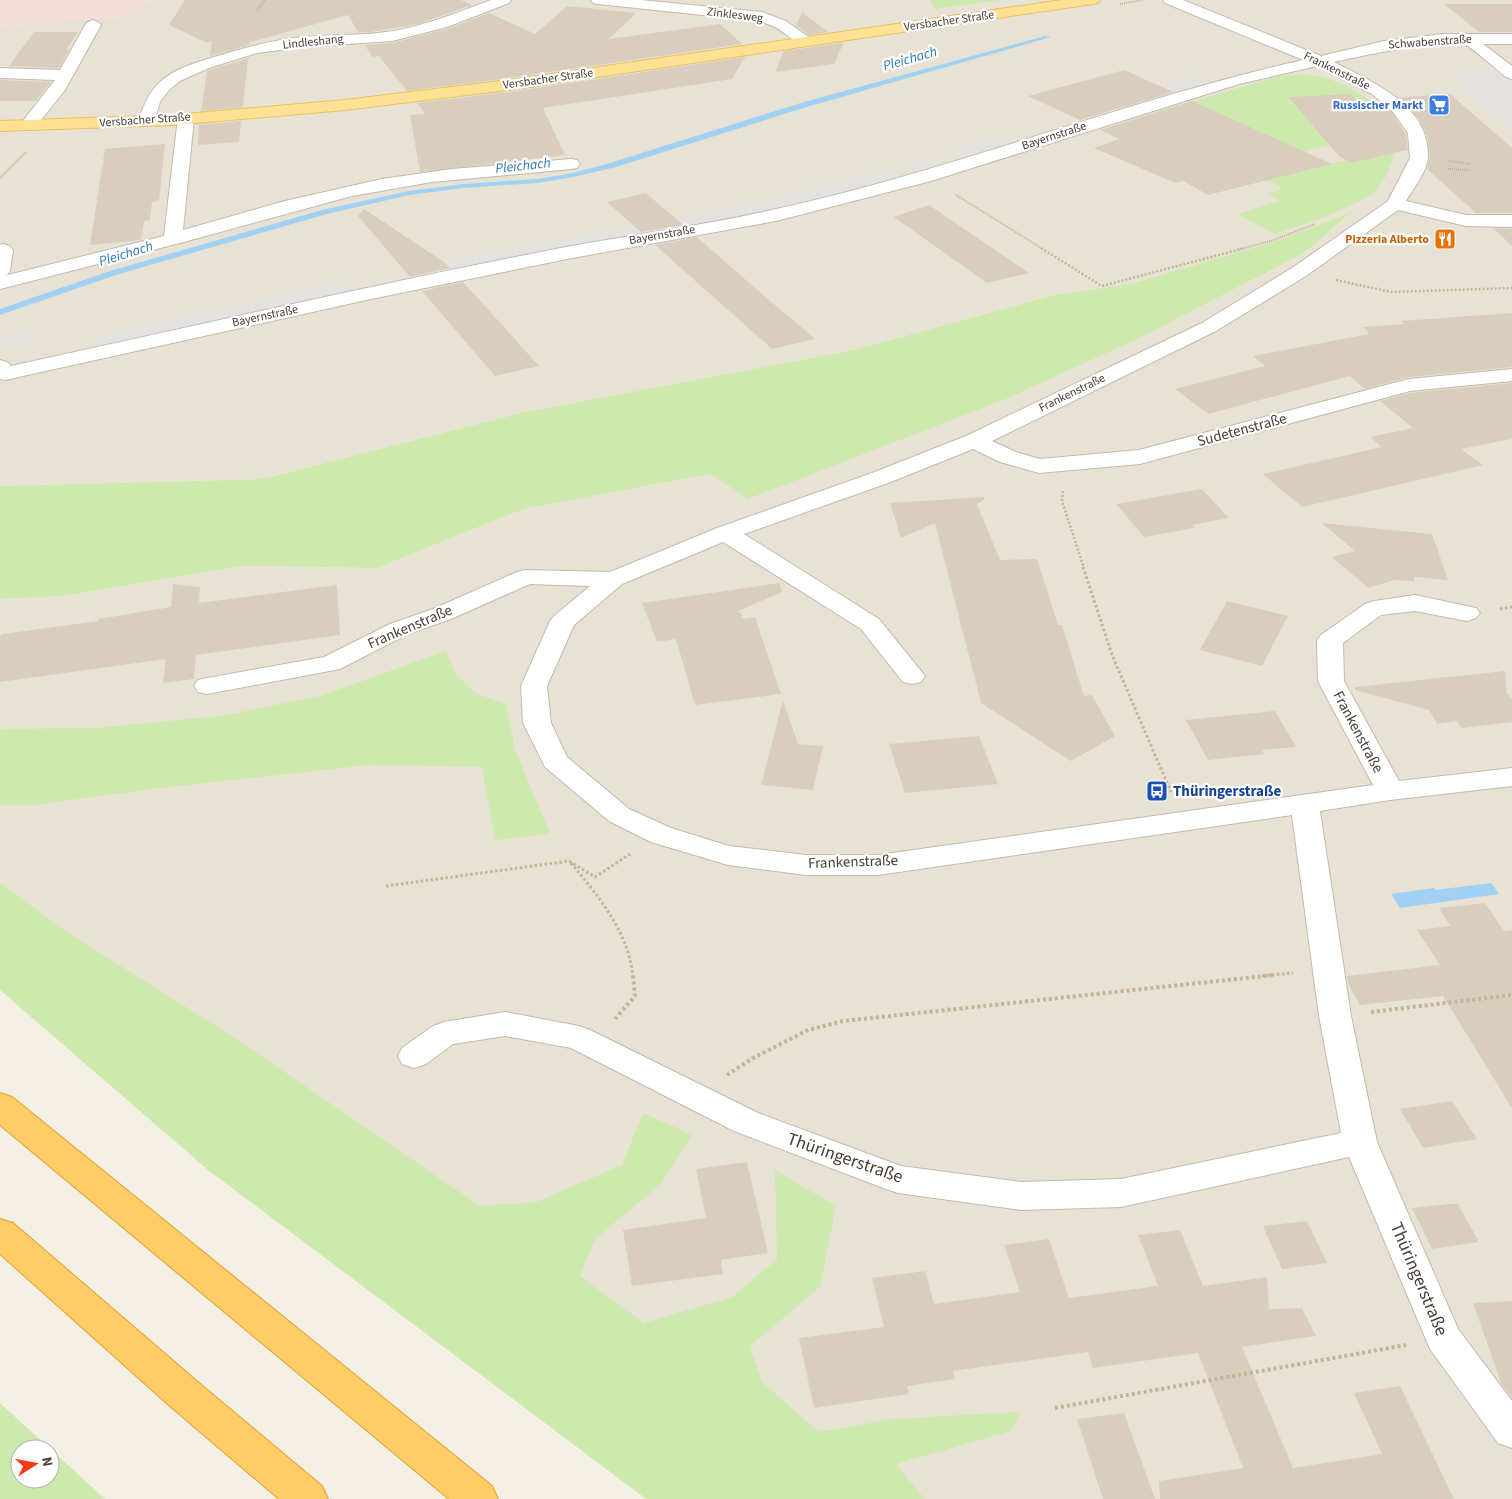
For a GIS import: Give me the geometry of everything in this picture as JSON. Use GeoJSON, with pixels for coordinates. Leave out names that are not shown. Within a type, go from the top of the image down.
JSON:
{"type":"FeatureCollection","features":[{"type":"Feature","properties":{"kind":"highway"},"geometry":{"type":"LineString","coordinates":[[0,1106],[478,1499]]}},
{"type":"Feature","properties":{"kind":"highway"},"geometry":{"type":"LineString","coordinates":[[0,1233],[184,1395],[308,1499]]}},
{"type":"Feature","properties":{"kind":"main road","name":"Versbacher Straße"},"geometry":{"type":"LineString","coordinates":[[0,126],[146,121],[346,106],[430,96],[1092,0]]}},
{"type":"Feature","properties":{"kind":"street","name":"Lindleshang"},"geometry":{"type":"LineString","coordinates":[[146,121],[152,102],[163,87],[174,78],[203,65],[255,49],[392,36],[442,24],[504,0]]}},
{"type":"Feature","properties":{"kind":"street","name":"Zinklesweg"},"geometry":{"type":"LineString","coordinates":[[598,0],[762,17],[777,22],[806,41]]}},
{"type":"Feature","properties":{"kind":"street"},"geometry":{"type":"LineString","coordinates":[[711,0],[734,15]]}},
{"type":"Feature","properties":{"kind":"street","name":"Frankenstraße"},"geometry":{"type":"LineString","coordinates":[[1170,0],[1320,61],[1378,91],[1399,108],[1417,134],[1420,158],[1395,204],[1299,272],[1209,327],[974,440],[880,478],[725,533],[613,579],[564,622],[534,686],[538,723],[555,760],[619,815],[660,835],[728,855],[806,865],[878,864],[1185,822],[1390,791],[1512,777]]}},
{"type":"Feature","properties":{"kind":"street"},"geometry":{"type":"LineString","coordinates":[[27,126],[57,90],[93,25]]}},
{"type":"Feature","properties":{"kind":"street"},"geometry":{"type":"LineString","coordinates":[[1467,39],[1512,74]]}},
{"type":"Feature","properties":{"kind":"street"},"geometry":{"type":"LineString","coordinates":[[1504,39],[1512,45]]}},
{"type":"Feature","properties":{"kind":"street","name":"Schwabenstraße"},"geometry":{"type":"LineString","coordinates":[[1320,61],[1384,46],[1419,41],[1504,39]]}},
{"type":"Feature","properties":{"kind":"street","name":"Bayernstraße"},"geometry":{"type":"LineString","coordinates":[[0,366],[5,374],[371,293],[557,255],[776,214],[925,177],[1235,80],[1320,61]]}},
{"type":"Feature","properties":{"kind":"street"},"geometry":{"type":"LineString","coordinates":[[0,72],[65,75]]}},
{"type":"Feature","properties":{"kind":"street"},"geometry":{"type":"LineString","coordinates":[[173,239],[186,118]]}},
{"type":"Feature","properties":{"kind":"street"},"geometry":{"type":"LineString","coordinates":[[0,283],[173,239],[303,202],[365,188],[457,173],[571,164]]}},
{"type":"Feature","properties":{"kind":"street"},"geometry":{"type":"LineString","coordinates":[[1395,204],[1450,219],[1482,223],[1512,221]]}},
{"type":"Feature","properties":{"kind":"street"},"geometry":{"type":"LineString","coordinates":[[0,271],[3,250]]}},
{"type":"Feature","properties":{"kind":"street","name":"Sudetenstraße"},"geometry":{"type":"LineString","coordinates":[[974,440],[1008,456],[1039,466],[1140,457],[1409,386],[1512,374]]}},
{"type":"Feature","properties":{"kind":"street"},"geometry":{"type":"LineString","coordinates":[[725,533],[870,624],[912,676]]}},
{"type":"Feature","properties":{"kind":"street","name":"Frankenstraße"},"geometry":{"type":"LineString","coordinates":[[206,686],[331,663],[399,629],[442,614],[526,577],[613,579]]}},
{"type":"Feature","properties":{"kind":"street","name":"Frankenstraße"},"geometry":{"type":"LineString","coordinates":[[1390,791],[1331,681],[1330,640],[1374,609],[1416,603],[1467,613]]}},
{"type":"Feature","properties":{"kind":"street","name":"Thüringerstraße"},"geometry":{"type":"LineString","coordinates":[[1305,804],[1335,1016],[1360,1142],[1443,1338],[1512,1431]]}},
{"type":"Feature","properties":{"kind":"street","name":"Thüringerstraße"},"geometry":{"type":"LineString","coordinates":[[414,1056],[444,1034],[506,1024],[579,1038],[746,1122],[898,1179],[1021,1196],[1121,1193],[1360,1142]]}},
{"type":"Feature","properties":{"kind":"path"},"geometry":{"type":"LineString","coordinates":[[257,11],[265,0]]}},
{"type":"Feature","properties":{"kind":"path"},"geometry":{"type":"LineString","coordinates":[[925,177],[1102,286],[1271,241],[1322,221]]}},
{"type":"Feature","properties":{"kind":"path"},"geometry":{"type":"LineString","coordinates":[[1299,272],[1391,292],[1512,288]]}},
{"type":"Feature","properties":{"kind":"path"},"geometry":{"type":"LineString","coordinates":[[1062,501],[1112,655],[1185,822]]}},
{"type":"Feature","properties":{"kind":"path"},"geometry":{"type":"LineString","coordinates":[[386,886],[569,861],[595,877]]}},
{"type":"Feature","properties":{"kind":"path"},"geometry":{"type":"LineString","coordinates":[[569,861],[607,907],[631,959],[634,996],[594,1044]]}},
{"type":"Feature","properties":{"kind":"path"},"geometry":{"type":"LineString","coordinates":[[744,1064],[808,1030],[843,1021],[1328,969]]}},
{"type":"Feature","properties":{"kind":"path"},"geometry":{"type":"LineString","coordinates":[[1335,1016],[1512,995]]}},
{"type":"Feature","properties":{"kind":"path"},"geometry":{"type":"LineString","coordinates":[[1055,1408],[1443,1338]]}},
{"type":"Feature","properties":{"kind":"shaded area"},"geometry":{"type":"Polygon","coordinates":[[[0,0],[156,0],[124,17],[0,26],[0,0]]]}},
{"type":"Feature","properties":{"kind":"shaded area"},"geometry":{"type":"Polygon","coordinates":[[[156,0],[1512,0],[1512,1499],[818,1499],[0,927],[0,599],[64,596],[243,566],[377,568],[524,509],[712,474],[1011,397],[1144,336],[1304,253],[1350,214],[1274,242],[1129,284],[1054,295],[854,350],[525,412],[262,479],[0,486],[0,26],[124,17],[156,0]]]}},
{"type":"Feature","properties":{"kind":"shaded area"},"geometry":{"type":"Polygon","coordinates":[[[1512,68],[1512,129],[1510,129],[1456,84],[1465,83],[1452,72],[1512,68]]]}},
{"type":"Feature","properties":{"kind":"shaded area"},"geometry":{"type":"Polygon","coordinates":[[[1199,76],[1214,83],[1106,114],[1091,107],[1199,76]]]}},
{"type":"Feature","properties":{"kind":"shaded area"},"geometry":{"type":"Polygon","coordinates":[[[1001,136],[1016,143],[965,159],[950,151],[1001,136]]]}},
{"type":"Feature","properties":{"kind":"shaded area"},"geometry":{"type":"Polygon","coordinates":[[[927,159],[941,166],[915,174],[901,166],[927,159]]]}},
{"type":"Feature","properties":{"kind":"shaded area"},"geometry":{"type":"Polygon","coordinates":[[[892,169],[905,177],[777,209],[764,201],[892,169]]]}},
{"type":"Feature","properties":{"kind":"shaded area"},"geometry":{"type":"Polygon","coordinates":[[[763,202],[772,211],[411,278],[404,269],[763,202]]]}},
{"type":"Feature","properties":{"kind":"shaded area"},"geometry":{"type":"Polygon","coordinates":[[[341,282],[349,291],[98,348],[91,338],[341,282]]]}},
{"type":"Feature","properties":{"kind":"shaded area"},"geometry":{"type":"Polygon","coordinates":[[[25,331],[32,341],[0,349],[0,337],[25,331]]]}},
{"type":"Feature","properties":{"kind":"green space"},"geometry":{"type":"Polygon","coordinates":[[[930,0],[1001,0],[934,9],[930,0]]]}},
{"type":"Feature","properties":{"kind":"green space"},"geometry":{"type":"Polygon","coordinates":[[[1303,74],[1337,82],[1351,88],[1371,101],[1393,139],[1395,153],[1387,175],[1373,195],[1328,216],[1275,234],[1237,214],[1280,201],[1268,193],[1283,189],[1266,180],[1346,160],[1352,163],[1374,157],[1343,142],[1234,168],[1172,121],[1153,113],[1280,76],[1303,74]]]}},
{"type":"Feature","properties":{"kind":"green space"},"geometry":{"type":"Polygon","coordinates":[[[1352,212],[1304,253],[1144,336],[1011,397],[748,499],[711,474],[524,509],[377,568],[243,566],[64,596],[0,599],[0,486],[262,479],[525,412],[854,350],[1054,295],[1129,284],[1274,242],[1352,212]]]}},
{"type":"Feature","properties":{"kind":"green space"},"geometry":{"type":"Polygon","coordinates":[[[446,651],[456,675],[477,694],[506,704],[515,749],[550,834],[495,840],[482,767],[369,765],[152,789],[34,805],[0,805],[0,729],[95,728],[221,716],[320,696],[446,651]]]}},
{"type":"Feature","properties":{"kind":"green space"},"geometry":{"type":"Polygon","coordinates":[[[0,883],[70,934],[232,1036],[480,1206],[536,1202],[622,1165],[643,1113],[692,1135],[661,1184],[595,1239],[580,1276],[644,1323],[732,1297],[777,1259],[775,1170],[836,1206],[820,1287],[750,1346],[762,1382],[819,1432],[893,1419],[1020,1412],[1011,1431],[896,1464],[925,1499],[646,1499],[208,1170],[0,990],[0,883]]]}},
{"type":"Feature","properties":{"kind":"green space"},"geometry":{"type":"Polygon","coordinates":[[[0,1403],[39,1439],[10,1439],[10,1489],[60,1489],[60,1458],[105,1499],[0,1499],[0,1403]]]}},
{"type":"Feature","properties":{"kind":"water"},"geometry":{"type":"Polygon","coordinates":[[[1491,883],[1499,894],[1400,908],[1391,894],[1434,888],[1436,890],[1491,883]]]}},
{"type":"Feature","properties":{"kind":"building"},"geometry":{"type":"Polygon","coordinates":[[[185,0],[461,0],[472,5],[418,24],[371,32],[358,32],[348,15],[250,42],[249,45],[210,56],[212,40],[207,43],[169,25],[185,0]]]}},
{"type":"Feature","properties":{"kind":"building"},"geometry":{"type":"Polygon","coordinates":[[[1444,4],[1512,4],[1512,32],[1479,32],[1444,4]]]}},
{"type":"Feature","properties":{"kind":"building"},"geometry":{"type":"Polygon","coordinates":[[[567,6],[636,13],[609,39],[720,24],[742,44],[407,91],[379,56],[372,57],[365,45],[392,43],[447,29],[489,13],[535,34],[567,6]]]}},
{"type":"Feature","properties":{"kind":"building"},"geometry":{"type":"Polygon","coordinates":[[[802,12],[828,32],[809,35],[796,25],[802,12]]]}},
{"type":"Feature","properties":{"kind":"building"},"geometry":{"type":"Polygon","coordinates":[[[34,32],[78,32],[66,50],[69,50],[59,68],[9,66],[34,32]]]}},
{"type":"Feature","properties":{"kind":"building"},"geometry":{"type":"Polygon","coordinates":[[[842,43],[834,64],[775,72],[784,51],[842,43]]]}},
{"type":"Feature","properties":{"kind":"building"},"geometry":{"type":"Polygon","coordinates":[[[745,57],[732,79],[543,108],[565,155],[420,172],[410,115],[425,114],[417,103],[516,91],[745,57]]]}},
{"type":"Feature","properties":{"kind":"building"},"geometry":{"type":"Polygon","coordinates":[[[248,58],[243,107],[201,111],[207,71],[248,58]]]}},
{"type":"Feature","properties":{"kind":"building"},"geometry":{"type":"Polygon","coordinates":[[[1124,70],[1173,92],[1080,120],[1028,96],[1124,70]]]}},
{"type":"Feature","properties":{"kind":"building"},"geometry":{"type":"Polygon","coordinates":[[[0,80],[51,82],[36,101],[0,101],[0,80]]]}},
{"type":"Feature","properties":{"kind":"building"},"geometry":{"type":"Polygon","coordinates":[[[1351,94],[1357,101],[1376,100],[1392,113],[1406,134],[1408,151],[1352,163],[1340,157],[1288,97],[1351,94]]]}},
{"type":"Feature","properties":{"kind":"building"},"geometry":{"type":"Polygon","coordinates":[[[1450,94],[1512,148],[1512,213],[1476,213],[1427,169],[1430,157],[1428,138],[1421,122],[1399,98],[1450,94]]]}},
{"type":"Feature","properties":{"kind":"building"},"geometry":{"type":"Polygon","coordinates":[[[1192,101],[1332,164],[1208,195],[1183,181],[1175,183],[1094,148],[1120,139],[1100,130],[1192,101]]]}},
{"type":"Feature","properties":{"kind":"building"},"geometry":{"type":"Polygon","coordinates":[[[241,121],[239,142],[198,145],[199,125],[241,121]]]}},
{"type":"Feature","properties":{"kind":"building"},"geometry":{"type":"Polygon","coordinates":[[[165,144],[159,201],[152,202],[150,220],[144,221],[141,240],[90,245],[105,149],[165,144]]]}},
{"type":"Feature","properties":{"kind":"building"},"geometry":{"type":"Polygon","coordinates":[[[646,193],[683,225],[641,232],[607,202],[646,193]]]}},
{"type":"Feature","properties":{"kind":"building"},"geometry":{"type":"Polygon","coordinates":[[[929,205],[1029,273],[987,283],[894,217],[929,205]]]}},
{"type":"Feature","properties":{"kind":"building"},"geometry":{"type":"Polygon","coordinates":[[[364,209],[444,262],[450,268],[410,277],[358,216],[364,209]]]}},
{"type":"Feature","properties":{"kind":"building"},"geometry":{"type":"Polygon","coordinates":[[[1493,228],[1512,229],[1512,246],[1493,228]]]}},
{"type":"Feature","properties":{"kind":"building"},"geometry":{"type":"Polygon","coordinates":[[[697,237],[815,339],[772,349],[655,245],[697,237]]]}},
{"type":"Feature","properties":{"kind":"building"},"geometry":{"type":"Polygon","coordinates":[[[463,282],[539,366],[495,376],[422,291],[463,282]]]}},
{"type":"Feature","properties":{"kind":"building"},"geometry":{"type":"Polygon","coordinates":[[[1512,313],[1512,367],[1409,377],[1365,389],[1350,376],[1208,414],[1175,389],[1265,366],[1253,356],[1369,334],[1363,327],[1404,324],[1401,321],[1512,313]]]}},
{"type":"Feature","properties":{"kind":"building"},"geometry":{"type":"Polygon","coordinates":[[[1512,383],[1512,439],[1461,449],[1483,465],[1302,507],[1263,474],[1382,447],[1370,437],[1413,428],[1380,401],[1410,393],[1512,383]]]}},
{"type":"Feature","properties":{"kind":"building"},"geometry":{"type":"Polygon","coordinates":[[[1202,489],[1229,518],[1192,525],[1194,528],[1144,537],[1116,504],[1202,489]]]}},
{"type":"Feature","properties":{"kind":"building"},"geometry":{"type":"Polygon","coordinates":[[[984,497],[984,500],[977,504],[1000,560],[1037,559],[1058,625],[1062,625],[1084,696],[1092,695],[1115,736],[1071,761],[981,703],[935,523],[901,538],[890,503],[984,497]]]}},
{"type":"Feature","properties":{"kind":"building"},"geometry":{"type":"Polygon","coordinates":[[[1322,523],[1432,534],[1448,580],[1414,577],[1414,581],[1395,580],[1368,588],[1332,557],[1355,551],[1322,523]]]}},
{"type":"Feature","properties":{"kind":"building"},"geometry":{"type":"Polygon","coordinates":[[[779,583],[782,592],[736,612],[740,612],[743,619],[755,617],[781,694],[695,705],[676,639],[657,642],[642,603],[779,583]]]}},
{"type":"Feature","properties":{"kind":"building"},"geometry":{"type":"Polygon","coordinates":[[[173,584],[200,587],[199,603],[337,585],[340,635],[196,655],[194,679],[163,683],[166,659],[0,682],[0,636],[3,634],[98,621],[99,619],[171,607],[173,584]]]}},
{"type":"Feature","properties":{"kind":"building"},"geometry":{"type":"Polygon","coordinates":[[[1227,601],[1288,616],[1262,666],[1200,650],[1227,601]]]}},
{"type":"Feature","properties":{"kind":"building"},"geometry":{"type":"Polygon","coordinates":[[[1505,671],[1507,693],[1512,699],[1512,722],[1462,728],[1457,721],[1437,724],[1429,710],[1355,690],[1355,687],[1505,671]]]}},
{"type":"Feature","properties":{"kind":"building"},"geometry":{"type":"Polygon","coordinates":[[[783,700],[798,744],[823,746],[813,790],[761,785],[783,700]]]}},
{"type":"Feature","properties":{"kind":"building"},"geometry":{"type":"Polygon","coordinates":[[[1275,711],[1296,747],[1262,750],[1264,754],[1208,760],[1186,720],[1275,711]]]}},
{"type":"Feature","properties":{"kind":"building"},"geometry":{"type":"Polygon","coordinates":[[[979,736],[998,784],[905,793],[889,744],[979,736]]]}},
{"type":"Feature","properties":{"kind":"building"},"geometry":{"type":"Polygon","coordinates":[[[1485,903],[1504,931],[1512,930],[1512,1108],[1443,996],[1360,1005],[1348,983],[1347,976],[1440,965],[1417,930],[1450,926],[1439,908],[1485,903]]]}},
{"type":"Feature","properties":{"kind":"building"},"geometry":{"type":"Polygon","coordinates":[[[1452,1101],[1477,1139],[1423,1148],[1400,1109],[1452,1101]]]}},
{"type":"Feature","properties":{"kind":"building"},"geometry":{"type":"Polygon","coordinates":[[[747,1162],[768,1253],[721,1260],[723,1274],[632,1286],[623,1230],[706,1218],[696,1169],[747,1162]]]}},
{"type":"Feature","properties":{"kind":"building"},"geometry":{"type":"Polygon","coordinates":[[[1458,1204],[1479,1242],[1432,1249],[1412,1208],[1458,1204]]]}},
{"type":"Feature","properties":{"kind":"building"},"geometry":{"type":"Polygon","coordinates":[[[1307,1221],[1327,1263],[1282,1269],[1263,1226],[1307,1221]]]}},
{"type":"Feature","properties":{"kind":"building"},"geometry":{"type":"Polygon","coordinates":[[[1180,1230],[1203,1286],[1267,1277],[1269,1309],[1302,1308],[1316,1336],[1242,1347],[1293,1468],[1382,1454],[1354,1393],[1400,1386],[1454,1499],[1160,1499],[1159,1481],[1243,1468],[1198,1353],[1093,1368],[1088,1352],[953,1371],[955,1379],[907,1386],[909,1394],[814,1408],[799,1338],[884,1327],[872,1278],[925,1271],[934,1304],[1020,1292],[1004,1245],[1049,1239],[1069,1298],[1158,1286],[1138,1235],[1180,1230]]]}},
{"type":"Feature","properties":{"kind":"building"},"geometry":{"type":"Polygon","coordinates":[[[1512,1301],[1512,1398],[1502,1385],[1473,1303],[1512,1301]]]}},
{"type":"Feature","properties":{"kind":"building"},"geometry":{"type":"Polygon","coordinates":[[[1124,1413],[1155,1499],[1103,1499],[1077,1419],[1124,1413]]]}},
{"type":"Feature","properties":{"kind":"waterway","name":"Pleichach"},"geometry":{"type":"LineString","coordinates":[[0,312],[116,272],[325,212],[409,193],[463,186],[537,181],[573,175],[613,165],[807,104],[1047,37]]}},
{"type":"Feature","properties":{"kind":"place","name":"Russischer Markt"},"geometry":{"type":"Point","coordinates":[1439,105]}},
{"type":"Feature","properties":{"kind":"place","name":"Pizzeria Alberto"},"geometry":{"type":"Point","coordinates":[1445,239]}},
{"type":"Feature","properties":{"kind":"place","name":"Thüringerstraße"},"geometry":{"type":"Point","coordinates":[1157,791]}}]}
